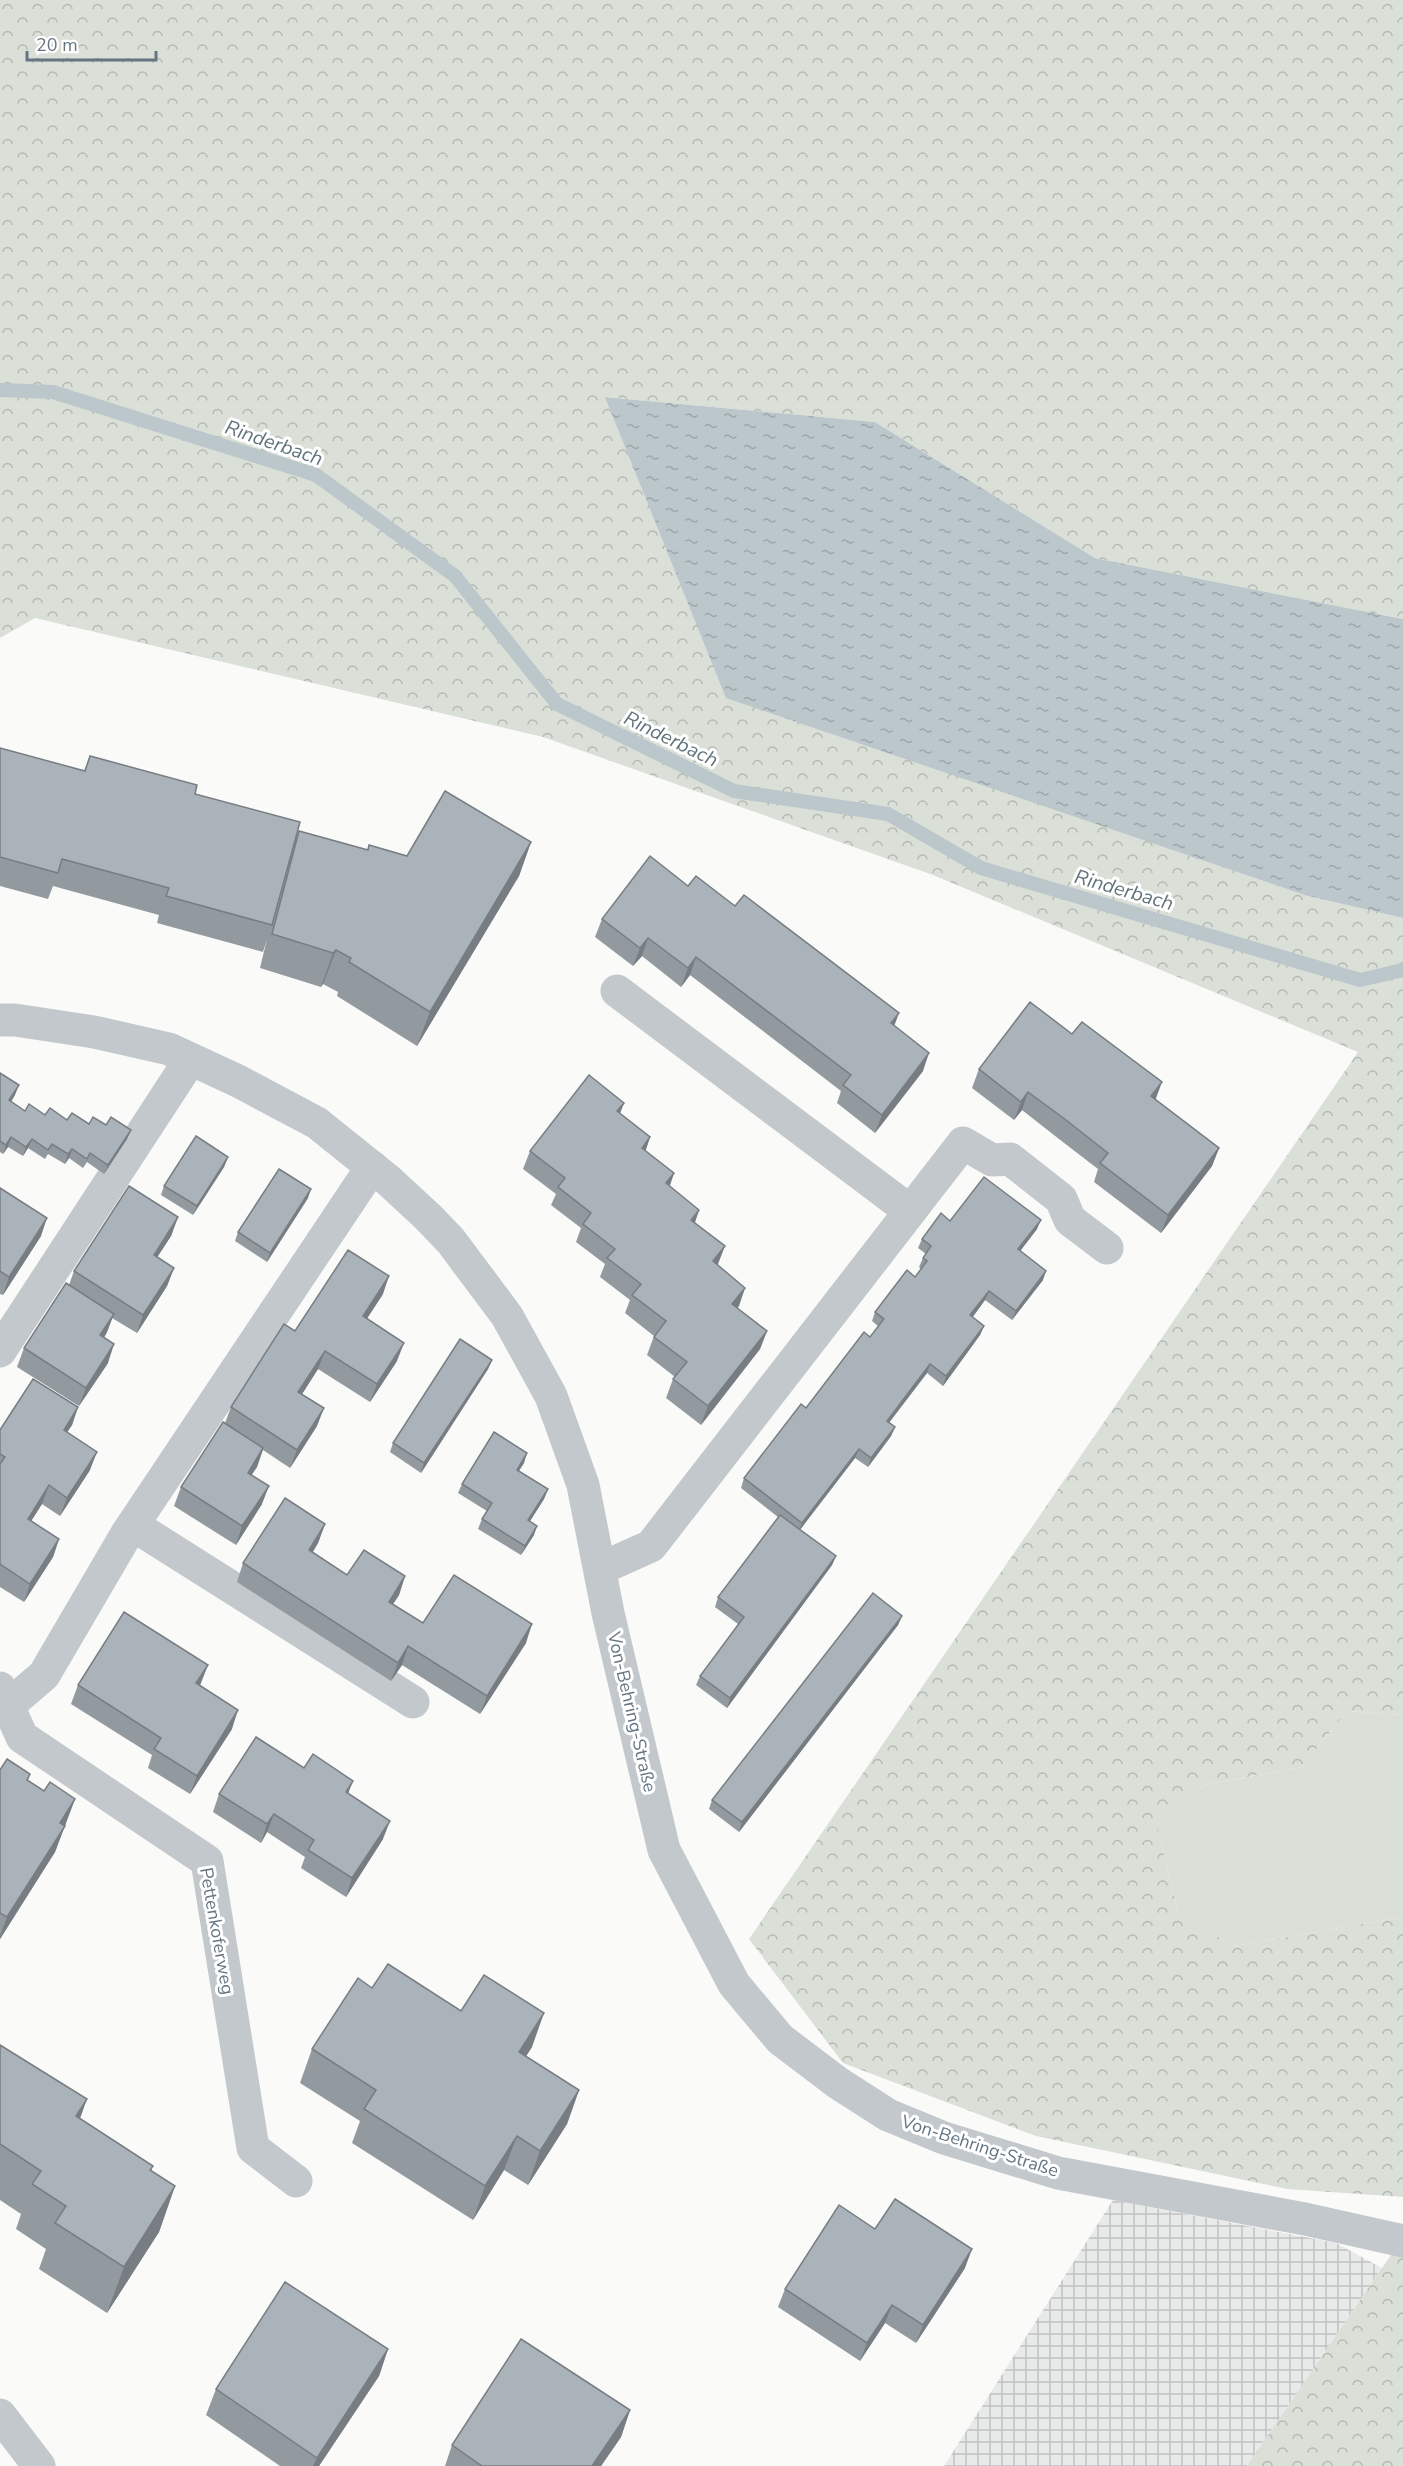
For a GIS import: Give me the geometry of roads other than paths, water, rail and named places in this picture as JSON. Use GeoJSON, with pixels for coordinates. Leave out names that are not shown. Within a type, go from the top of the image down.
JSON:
{"type":"FeatureCollection","features":[{"type":"Feature","properties":{"kind":"street"},"geometry":{"type":"LineString","coordinates":[[617,991],[910,1211]]}},
{"type":"Feature","properties":{"kind":"street","name":"Von-Behring-Straße"},"geometry":{"type":"LineString","coordinates":[[0,1020],[15,1020],[94,1032],[169,1049],[238,1081],[317,1123],[372,1167],[451,1241],[507,1316],[551,1396],[584,1485],[609,1613],[664,1850],[734,1983],[780,2039],[838,2083],[888,2115],[944,2138],[1058,2173],[1305,2219],[1403,2241]]}},
{"type":"Feature","properties":{"kind":"street"},"geometry":{"type":"LineString","coordinates":[[0,1351],[190,1060]]}},
{"type":"Feature","properties":{"kind":"street"},"geometry":{"type":"LineString","coordinates":[[602,1568],[651,1546],[963,1143],[992,1160],[1010,1159],[1062,1199],[1070,1220],[1107,1248]]}},
{"type":"Feature","properties":{"kind":"street"},"geometry":{"type":"LineString","coordinates":[[4,1697],[44,1675],[133,1525],[372,1167]]}},
{"type":"Feature","properties":{"kind":"street"},"geometry":{"type":"LineString","coordinates":[[133,1525],[413,1702]]}},
{"type":"Feature","properties":{"kind":"street","name":"Pettenkoferweg"},"geometry":{"type":"LineString","coordinates":[[4,1697],[21,1737],[207,1861],[253,2148],[296,2181]]}},
{"type":"Feature","properties":{"kind":"street"},"geometry":{"type":"LineString","coordinates":[[0,2415],[39,2466]]}},
{"type":"Feature","properties":{"kind":"water"},"geometry":{"type":"Polygon","coordinates":[[[605,397],[875,422],[1095,558],[1403,619],[1403,918],[1308,896],[726,698],[605,397]]]}},
{"type":"Feature","properties":{"kind":"waterway","name":"Rinderbach"},"geometry":{"type":"LineString","coordinates":[[0,390],[53,392],[316,475],[455,576],[557,704],[734,791],[888,814],[981,868],[1360,980],[1403,970]]}}]}
